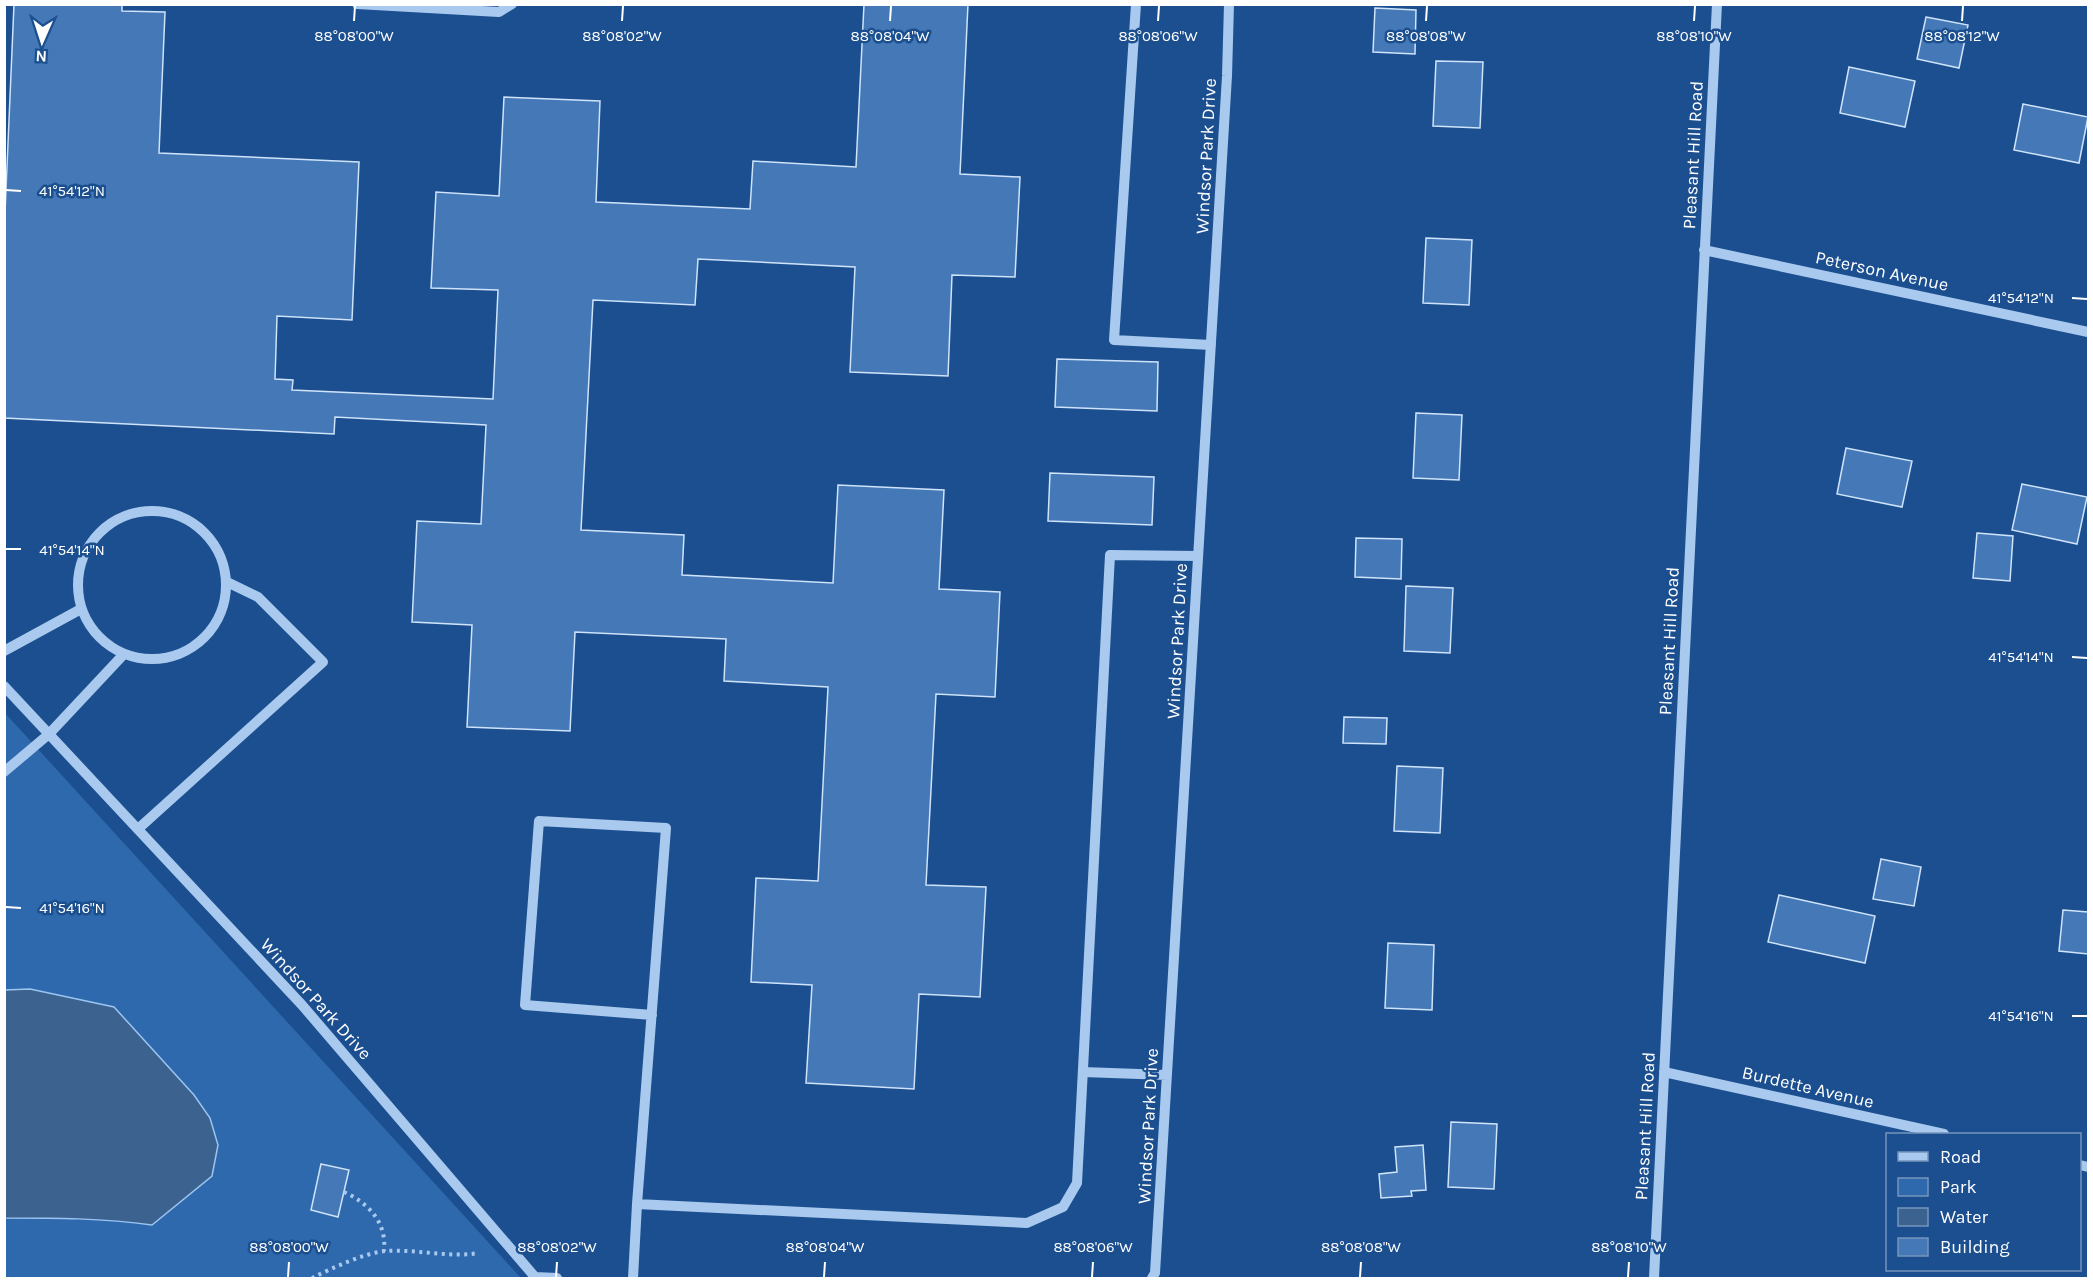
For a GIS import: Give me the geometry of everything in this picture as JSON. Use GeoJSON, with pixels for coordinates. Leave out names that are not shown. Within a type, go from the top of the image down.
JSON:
{"type":"FeatureCollection","features":[{"type":"Feature","properties":{"kind":"street"},"geometry":{"type":"LineString","coordinates":[[357,4],[499,12],[512,4]]}},
{"type":"Feature","properties":{"kind":"street"},"geometry":{"type":"LineString","coordinates":[[1136,4],[1114,340],[1211,345]]}},
{"type":"Feature","properties":{"kind":"street","name":"Windsor Park Drive"},"geometry":{"type":"LineString","coordinates":[[1152,1278],[1155,1273],[1230,4]]}},
{"type":"Feature","properties":{"kind":"street","name":"Pleasant Hill Road"},"geometry":{"type":"LineString","coordinates":[[1654,1278],[1717,4]]}},
{"type":"Feature","properties":{"kind":"street","name":"Peterson Avenue"},"geometry":{"type":"LineString","coordinates":[[1704,250],[2088,332]]}},
{"type":"Feature","properties":{"kind":"street"},"geometry":{"type":"LineString","coordinates":[[159,510],[180,515],[198,526],[213,542],[223,561],[227,582],[225,603],[204,639],[186,651],[166,658],[145,659],[124,654],[105,644],[91,628],[81,609],[77,588],[79,567],[87,547],[100,530],[117,518],[138,511],[159,510]]}},
{"type":"Feature","properties":{"kind":"street"},"geometry":{"type":"LineString","coordinates":[[637,1204],[1027,1223],[1063,1207],[1077,1184],[1110,555],[1198,556]]}},
{"type":"Feature","properties":{"kind":"street"},"geometry":{"type":"LineString","coordinates":[[138,829],[323,662],[258,597],[227,582]]}},
{"type":"Feature","properties":{"kind":"street"},"geometry":{"type":"LineString","coordinates":[[4,651],[81,609]]}},
{"type":"Feature","properties":{"kind":"street"},"geometry":{"type":"LineString","coordinates":[[4,772],[49,734],[124,654]]}},
{"type":"Feature","properties":{"kind":"street","name":"Windsor Park Drive"},"geometry":{"type":"LineString","coordinates":[[4,686],[302,1005],[535,1277],[557,1278]]}},
{"type":"Feature","properties":{"kind":"street"},"geometry":{"type":"LineString","coordinates":[[633,1278],[666,828],[539,821],[525,1005],[652,1015]]}},
{"type":"Feature","properties":{"kind":"street"},"geometry":{"type":"LineString","coordinates":[[1083,1072],[1167,1074]]}},
{"type":"Feature","properties":{"kind":"street","name":"Burdette Avenue"},"geometry":{"type":"LineString","coordinates":[[1664,1072],[1939,1133]]}},
{"type":"Feature","properties":{"kind":"path"},"geometry":{"type":"LineString","coordinates":[[344,1191],[367,1205],[377,1219],[382,1231],[384,1251]]}},
{"type":"Feature","properties":{"kind":"path"},"geometry":{"type":"LineString","coordinates":[[312,1278],[384,1251],[472,1254],[487,1251],[504,1240]]}},
{"type":"Feature","properties":{"kind":"green space"},"geometry":{"type":"Polygon","coordinates":[[[5,713],[521,1278],[5,1278],[5,713]]]}},
{"type":"Feature","properties":{"kind":"water"},"geometry":{"type":"Polygon","coordinates":[[[30,989],[114,1007],[194,1095],[210,1118],[218,1145],[212,1176],[152,1225],[60,1218],[5,1218],[5,990],[30,989]]]}},
{"type":"Feature","properties":{"kind":"building"},"geometry":{"type":"Polygon","coordinates":[[[14,4],[122,4],[122,11],[165,12],[159,153],[359,162],[352,320],[277,316],[275,379],[293,380],[292,390],[493,399],[498,290],[431,288],[436,192],[499,196],[504,97],[600,101],[596,202],[750,209],[753,161],[856,167],[864,4],[968,4],[960,174],[1020,177],[1015,277],[952,275],[948,376],[850,372],[855,267],[698,259],[695,305],[593,300],[581,530],[684,535],[682,575],[833,583],[838,485],[944,490],[939,589],[1000,592],[995,697],[936,694],[926,885],[986,887],[980,997],[919,994],[914,1089],[806,1083],[812,985],[751,982],[756,878],[818,881],[828,687],[724,681],[726,639],[575,632],[570,731],[467,727],[472,625],[412,622],[417,521],[481,524],[486,425],[335,417],[334,434],[4,418],[4,236],[14,4]]]}},
{"type":"Feature","properties":{"kind":"building"},"geometry":{"type":"Polygon","coordinates":[[[1375,8],[1416,10],[1415,54],[1373,52],[1375,8]]]}},
{"type":"Feature","properties":{"kind":"building"},"geometry":{"type":"Polygon","coordinates":[[[1926,17],[1968,25],[1959,68],[1917,59],[1926,17]]]}},
{"type":"Feature","properties":{"kind":"building"},"geometry":{"type":"Polygon","coordinates":[[[1436,61],[1483,62],[1480,128],[1433,126],[1436,61]]]}},
{"type":"Feature","properties":{"kind":"building"},"geometry":{"type":"Polygon","coordinates":[[[1849,67],[1915,81],[1905,127],[1840,113],[1849,67]]]}},
{"type":"Feature","properties":{"kind":"building"},"geometry":{"type":"Polygon","coordinates":[[[2023,104],[2088,117],[2079,163],[2014,150],[2023,104]]]}},
{"type":"Feature","properties":{"kind":"building"},"geometry":{"type":"Polygon","coordinates":[[[1426,238],[1472,240],[1469,305],[1423,303],[1426,238]]]}},
{"type":"Feature","properties":{"kind":"building"},"geometry":{"type":"Polygon","coordinates":[[[1057,359],[1158,362],[1157,411],[1055,407],[1057,359]]]}},
{"type":"Feature","properties":{"kind":"building"},"geometry":{"type":"Polygon","coordinates":[[[1416,413],[1462,415],[1459,480],[1413,478],[1416,413]]]}},
{"type":"Feature","properties":{"kind":"building"},"geometry":{"type":"Polygon","coordinates":[[[1846,448],[1912,461],[1902,507],[1837,494],[1846,448]]]}},
{"type":"Feature","properties":{"kind":"building"},"geometry":{"type":"Polygon","coordinates":[[[1050,473],[1154,477],[1152,525],[1048,521],[1050,473]]]}},
{"type":"Feature","properties":{"kind":"building"},"geometry":{"type":"Polygon","coordinates":[[[2022,484],[2087,497],[2077,544],[2012,530],[2022,484]]]}},
{"type":"Feature","properties":{"kind":"building"},"geometry":{"type":"Polygon","coordinates":[[[1977,533],[2013,536],[2010,581],[1973,578],[1977,533]]]}},
{"type":"Feature","properties":{"kind":"building"},"geometry":{"type":"Polygon","coordinates":[[[1356,538],[1402,539],[1401,579],[1355,577],[1356,538]]]}},
{"type":"Feature","properties":{"kind":"building"},"geometry":{"type":"Polygon","coordinates":[[[1406,586],[1453,588],[1450,653],[1404,651],[1406,586]]]}},
{"type":"Feature","properties":{"kind":"building"},"geometry":{"type":"Polygon","coordinates":[[[1344,717],[1387,718],[1386,744],[1343,743],[1344,717]]]}},
{"type":"Feature","properties":{"kind":"building"},"geometry":{"type":"Polygon","coordinates":[[[1397,766],[1443,768],[1440,833],[1394,831],[1397,766]]]}},
{"type":"Feature","properties":{"kind":"building"},"geometry":{"type":"Polygon","coordinates":[[[1881,859],[1921,867],[1914,906],[1873,899],[1881,859]]]}},
{"type":"Feature","properties":{"kind":"building"},"geometry":{"type":"Polygon","coordinates":[[[1779,895],[1875,916],[1865,963],[1768,942],[1779,895]]]}},
{"type":"Feature","properties":{"kind":"building"},"geometry":{"type":"Polygon","coordinates":[[[2063,910],[2088,912],[2088,954],[2059,951],[2063,910]]]}},
{"type":"Feature","properties":{"kind":"building"},"geometry":{"type":"Polygon","coordinates":[[[1388,943],[1434,945],[1432,1010],[1385,1008],[1388,943]]]}},
{"type":"Feature","properties":{"kind":"building"},"geometry":{"type":"Polygon","coordinates":[[[1451,1122],[1497,1124],[1494,1189],[1448,1187],[1451,1122]]]}},
{"type":"Feature","properties":{"kind":"building"},"geometry":{"type":"Polygon","coordinates":[[[1423,1145],[1426,1190],[1411,1191],[1412,1196],[1381,1198],[1379,1174],[1397,1172],[1395,1147],[1423,1145]]]}},
{"type":"Feature","properties":{"kind":"building"},"geometry":{"type":"Polygon","coordinates":[[[321,1164],[349,1170],[338,1217],[311,1210],[321,1164]]]}}]}
